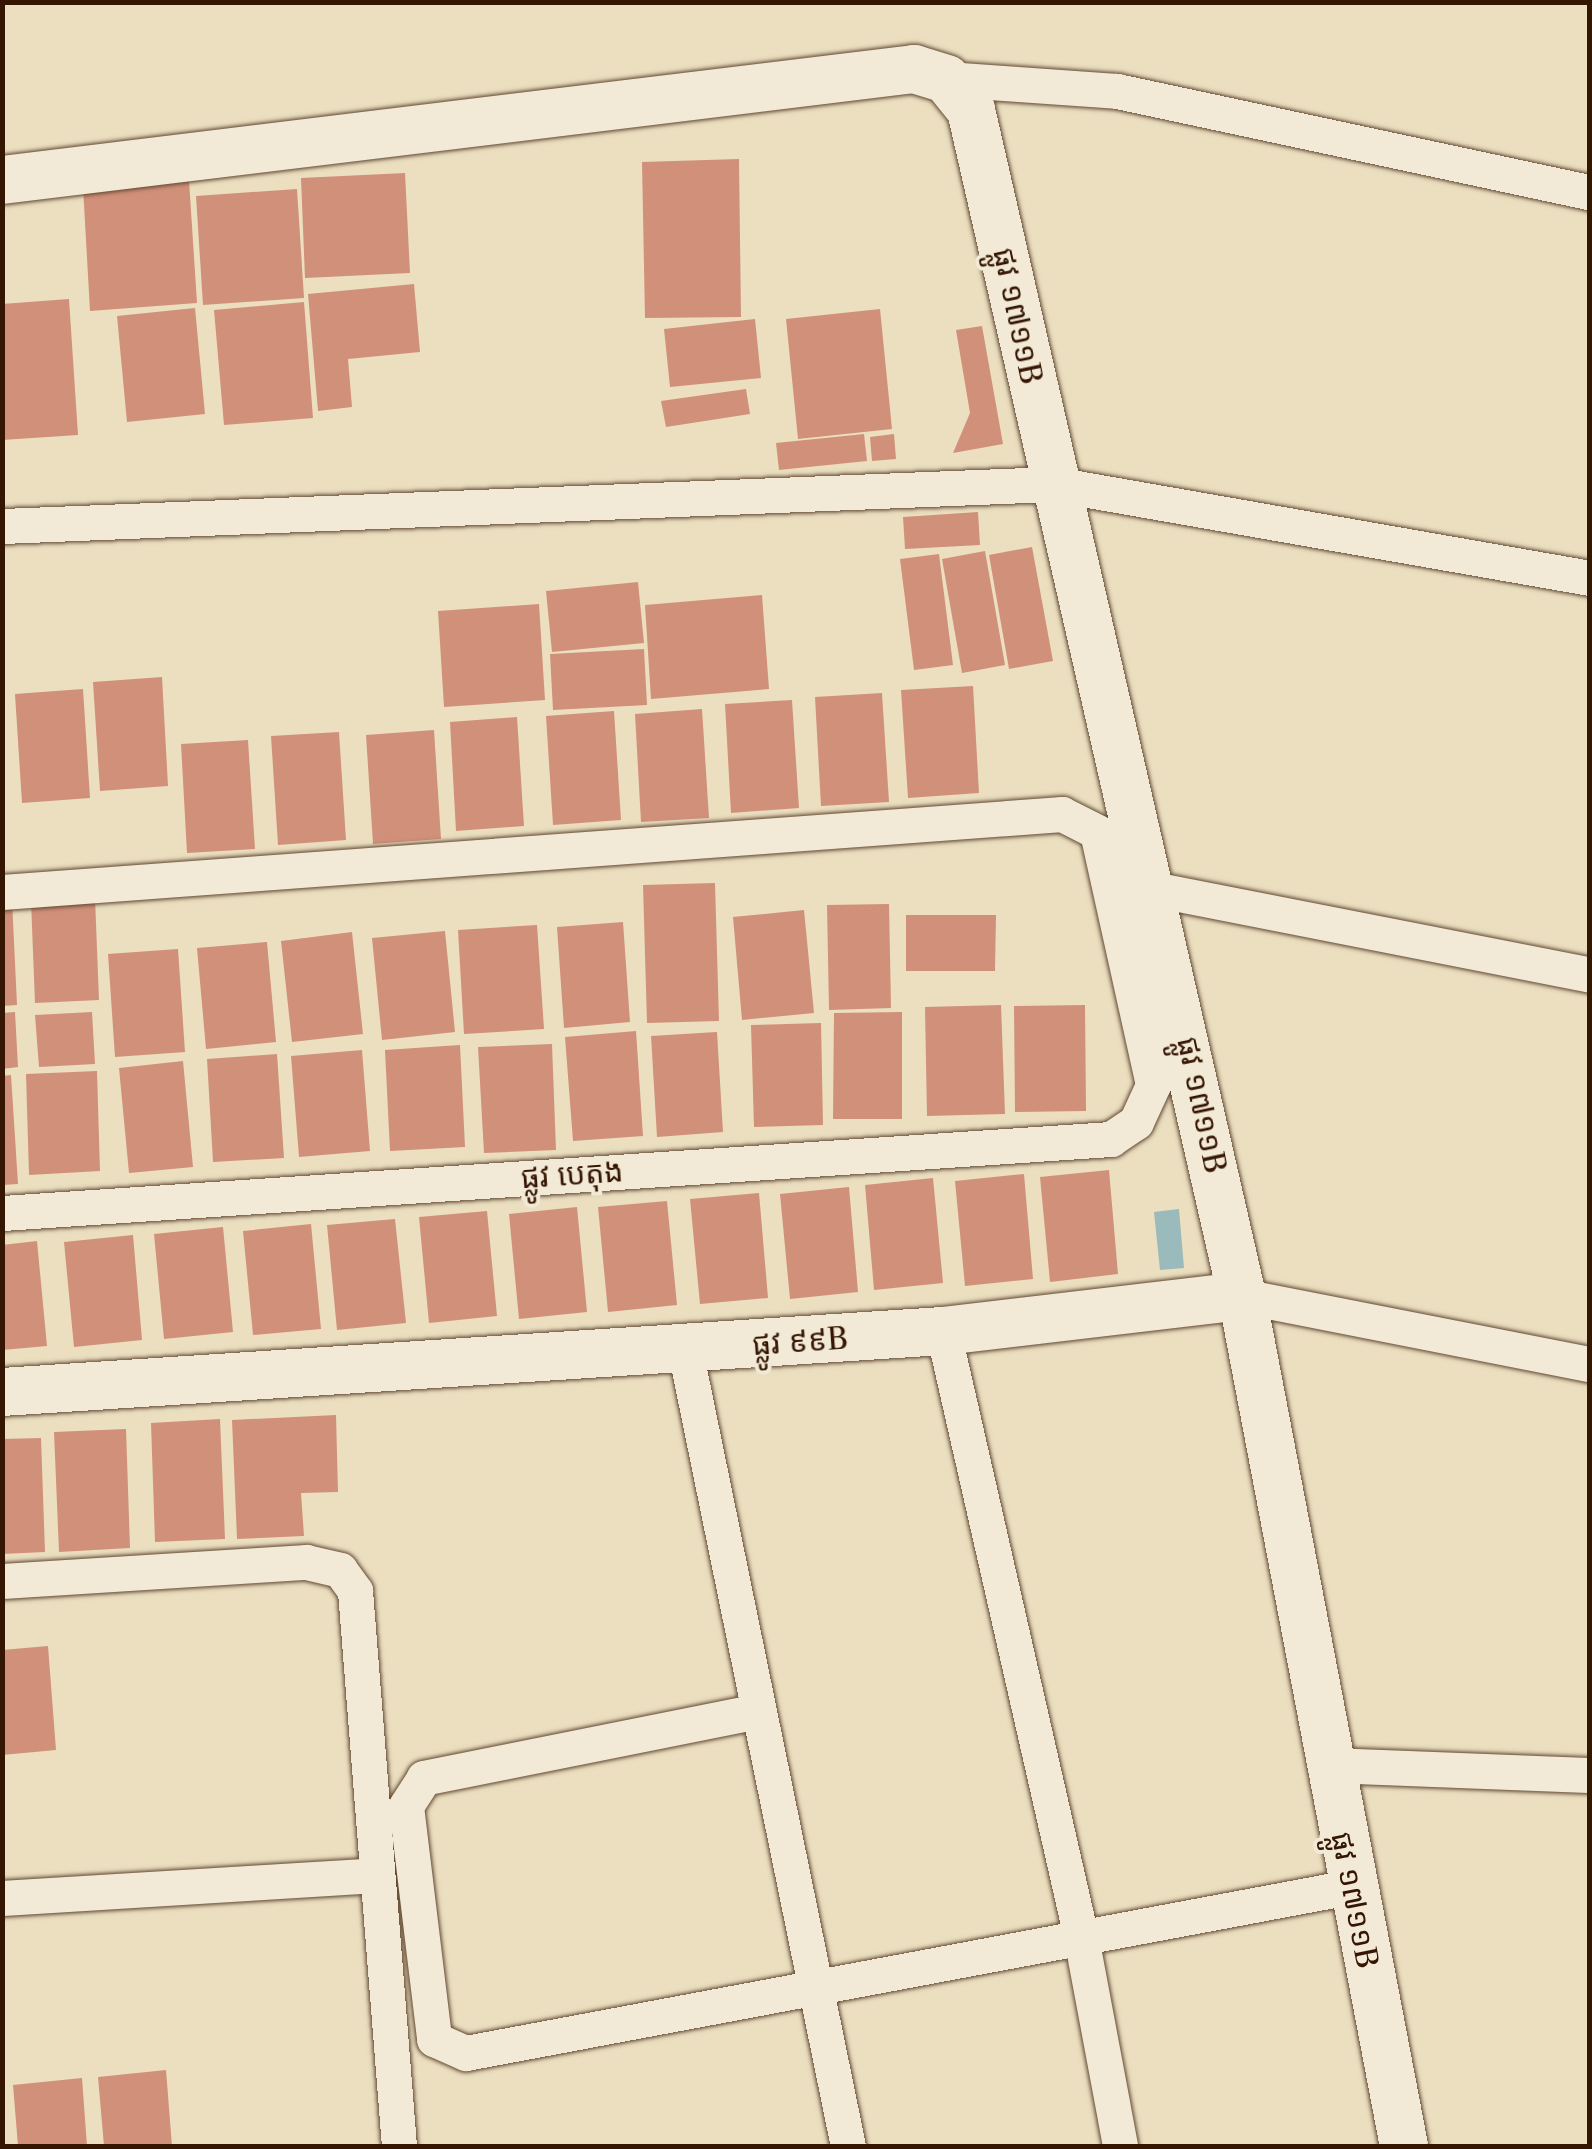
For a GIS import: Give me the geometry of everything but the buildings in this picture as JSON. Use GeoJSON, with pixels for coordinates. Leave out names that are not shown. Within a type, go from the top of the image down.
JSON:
{"type":"FeatureCollection","features":[{"type":"Feature","properties":{"kind":"street"},"geometry":{"type":"LineString","coordinates":[[2,180],[914,68],[946,79],[1118,92],[1590,192]]}},
{"type":"Feature","properties":{"kind":"street","name":"ផ្លូវ ១៧១១B"},"geometry":{"type":"LineString","coordinates":[[946,79],[971,110],[1054,484],[1154,890],[1242,1296],[1350,1888],[1406,2146]]}},
{"type":"Feature","properties":{"kind":"street"},"geometry":{"type":"LineString","coordinates":[[2,526],[1054,484],[1590,578]]}},
{"type":"Feature","properties":{"kind":"street","name":"ផ្លូវ បេតុង"},"geometry":{"type":"LineString","coordinates":[[2,892],[1062,814],[1097,832],[1152,1085],[1136,1122],[1110,1139],[2,1212]]}},
{"type":"Feature","properties":{"kind":"street"},"geometry":{"type":"LineString","coordinates":[[1154,890],[1590,976]]}},
{"type":"Feature","properties":{"kind":"street","name":"ផ្លូវ ៩៩B"},"geometry":{"type":"LineString","coordinates":[[2,1392],[942,1332],[1242,1296],[1590,1364]]}},
{"type":"Feature","properties":{"kind":"street"},"geometry":{"type":"LineString","coordinates":[[942,1332],[1081,1938],[1120,2146]]}},
{"type":"Feature","properties":{"kind":"street"},"geometry":{"type":"LineString","coordinates":[[685,1350],[848,2146]]}},
{"type":"Feature","properties":{"kind":"street"},"geometry":{"type":"LineString","coordinates":[[2,1582],[306,1562],[340,1570],[354,1592],[398,2146]]}},
{"type":"Feature","properties":{"kind":"street"},"geometry":{"type":"LineString","coordinates":[[758,1711],[424,1778],[406,1806],[434,2038],[466,2052],[814,1984],[1350,1888]]}},
{"type":"Feature","properties":{"kind":"street"},"geometry":{"type":"LineString","coordinates":[[1328,1765],[1590,1776]]}},
{"type":"Feature","properties":{"kind":"street"},"geometry":{"type":"LineString","coordinates":[[2,1898],[374,1875]]}},
{"type":"Feature","properties":{"kind":"water"},"geometry":{"type":"Polygon","coordinates":[[[1179,1209],[1184,1268],[1160,1270],[1154,1212],[1179,1209]]]}}]}
